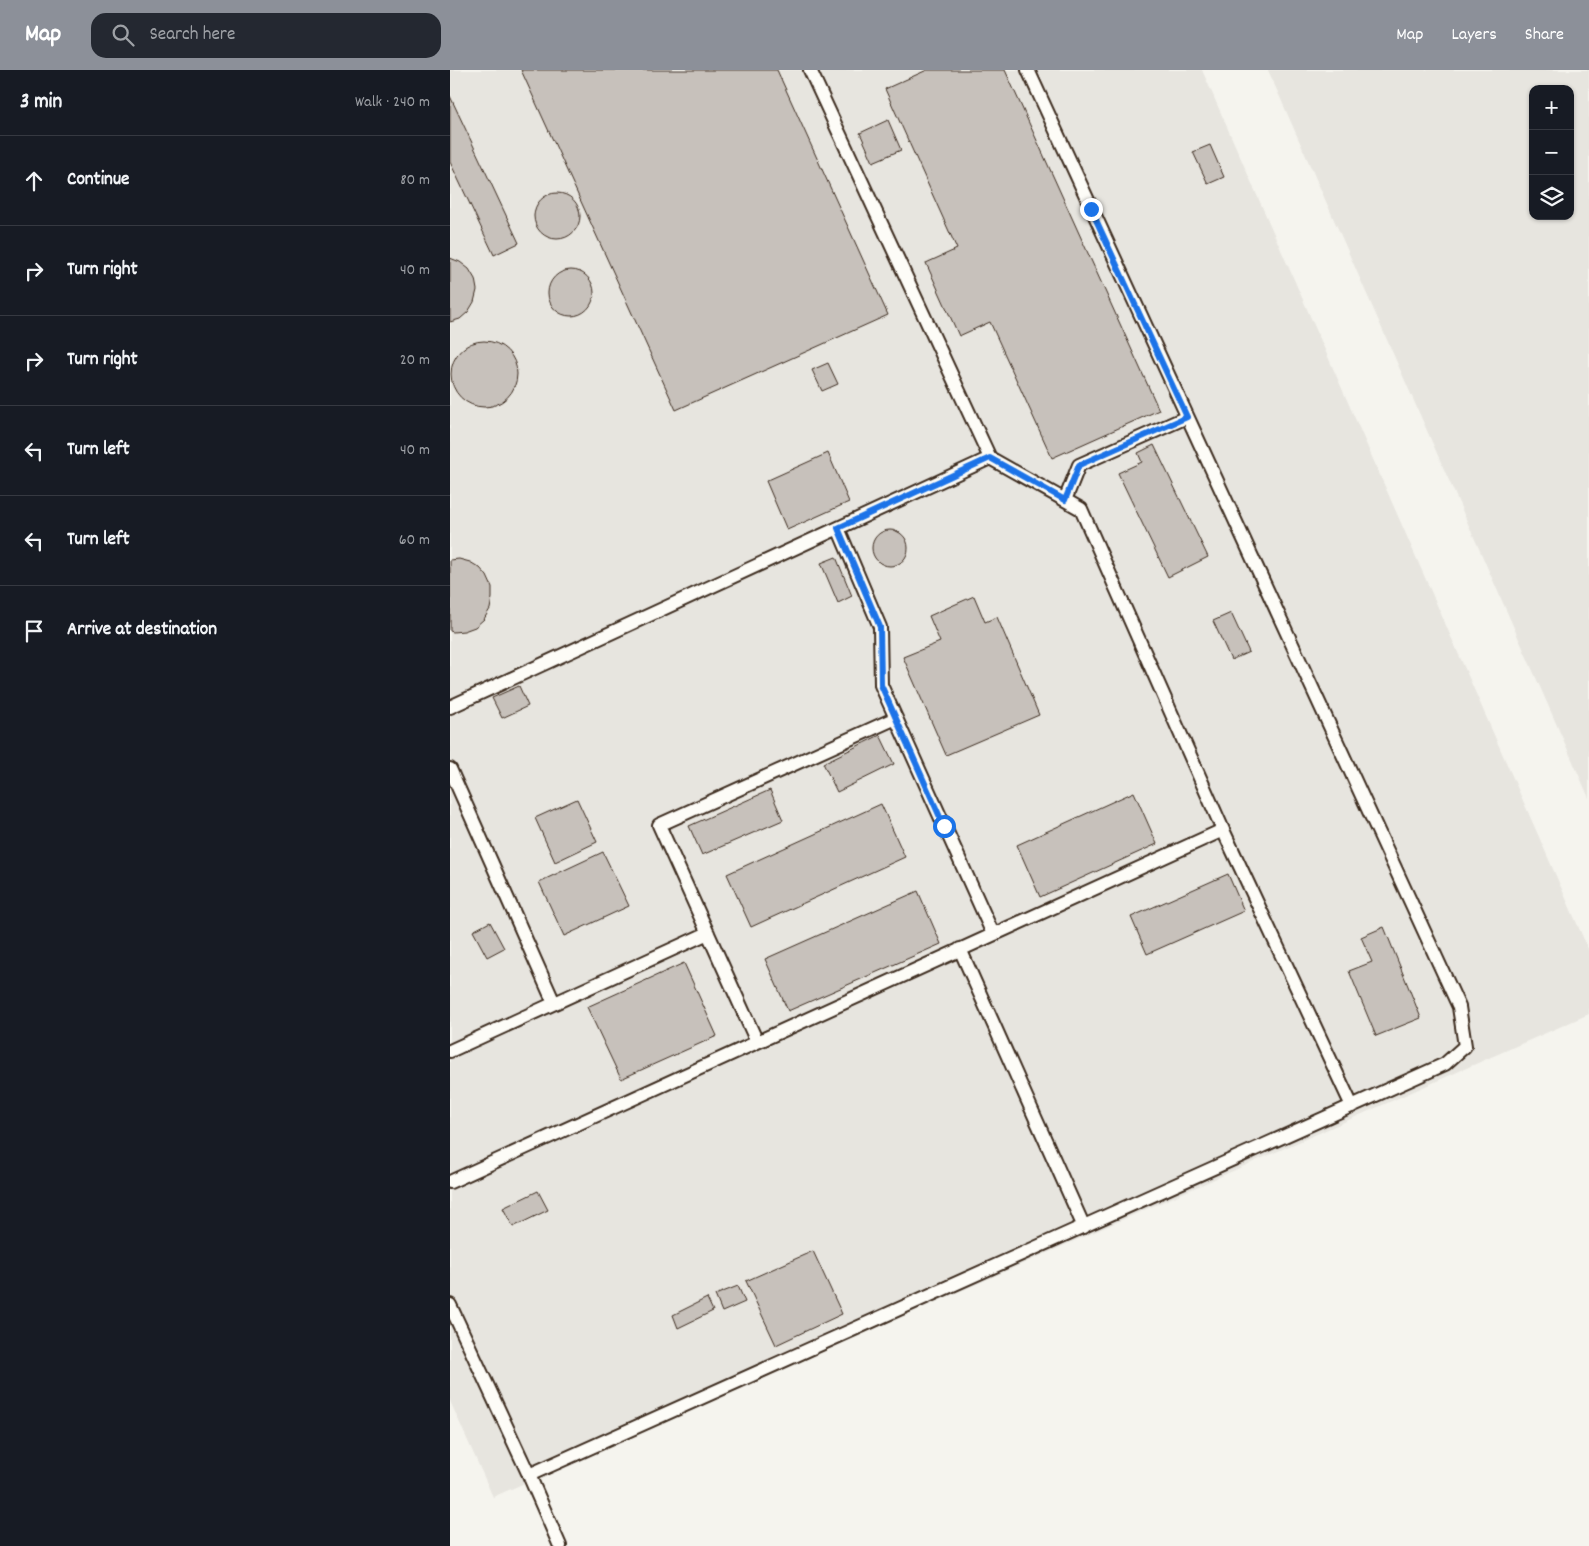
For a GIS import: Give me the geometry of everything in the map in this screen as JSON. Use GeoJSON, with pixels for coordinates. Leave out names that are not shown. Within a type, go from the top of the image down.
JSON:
{"type":"FeatureCollection","features":[{"type":"Feature","properties":{"kind":"lane"},"geometry":{"type":"LineString","coordinates":[[810,70],[990,458],[1081,509],[1223,830],[1352,1106]]}},
{"type":"Feature","properties":{"kind":"lane"},"geometry":{"type":"LineString","coordinates":[[529,1476],[1445,1064],[1465,1046],[1458,1007],[1028,70]]}},
{"type":"Feature","properties":{"kind":"lane"},"geometry":{"type":"LineString","coordinates":[[1065,500],[1079,465],[1187,417]]}},
{"type":"Feature","properties":{"kind":"lane"},"geometry":{"type":"LineString","coordinates":[[450,707],[990,458]]}},
{"type":"Feature","properties":{"kind":"lane"},"geometry":{"type":"LineString","coordinates":[[838,528],[880,627],[881,685],[993,934]]}},
{"type":"Feature","properties":{"kind":"lane"},"geometry":{"type":"LineString","coordinates":[[757,1042],[659,825],[896,718]]}},
{"type":"Feature","properties":{"kind":"lane"},"geometry":{"type":"LineString","coordinates":[[450,769],[554,1003]]}},
{"type":"Feature","properties":{"kind":"lane"},"geometry":{"type":"LineString","coordinates":[[450,1182],[1223,830]]}},
{"type":"Feature","properties":{"kind":"lane"},"geometry":{"type":"LineString","coordinates":[[450,1051],[708,933]]}},
{"type":"Feature","properties":{"kind":"lane"},"geometry":{"type":"LineString","coordinates":[[960,949],[1084,1226]]}},
{"type":"Feature","properties":{"kind":"lane"},"geometry":{"type":"LineString","coordinates":[[450,1305],[560,1546]]}},
{"type":"Feature","properties":{"kind":"shaded area"},"geometry":{"type":"Polygon","coordinates":[[[450,70],[1202,70],[1589,951],[1589,1014],[493,1497],[450,1401],[450,70]]]}},
{"type":"Feature","properties":{"kind":"shaded area"},"geometry":{"type":"Polygon","coordinates":[[[1268,70],[1589,70],[1589,798],[1268,70]]]}},
{"type":"Feature","properties":{"kind":"building"},"geometry":{"type":"Polygon","coordinates":[[[521,70],[777,70],[888,315],[676,410],[521,70]]]}},
{"type":"Feature","properties":{"kind":"building"},"geometry":{"type":"Polygon","coordinates":[[[927,70],[1005,70],[1159,410],[1052,458],[990,322],[959,336],[926,263],[957,249],[885,89],[927,70]]]}},
{"type":"Feature","properties":{"kind":"building"},"geometry":{"type":"Polygon","coordinates":[[[450,96],[519,243],[494,255],[450,162],[450,96]]]}},
{"type":"Feature","properties":{"kind":"building"},"geometry":{"type":"Polygon","coordinates":[[[888,120],[901,150],[873,162],[860,133],[888,120]]]}},
{"type":"Feature","properties":{"kind":"building"},"geometry":{"type":"Polygon","coordinates":[[[1210,145],[1224,177],[1208,184],[1193,152],[1210,145]]]}},
{"type":"Feature","properties":{"kind":"building"},"geometry":{"type":"Polygon","coordinates":[[[557,193],[570,197],[576,203],[580,216],[576,229],[570,235],[557,239],[544,235],[538,229],[534,216],[538,203],[544,197],[557,193]]]}},
{"type":"Feature","properties":{"kind":"building"},"geometry":{"type":"Polygon","coordinates":[[[450,258],[460,262],[469,269],[475,279],[477,290],[474,302],[468,312],[460,319],[450,322],[450,258]]]}},
{"type":"Feature","properties":{"kind":"building"},"geometry":{"type":"Polygon","coordinates":[[[566,270],[576,270],[588,276],[593,284],[593,302],[588,310],[580,315],[566,316],[558,313],[551,306],[548,298],[548,288],[551,280],[558,273],[566,270]]]}},
{"type":"Feature","properties":{"kind":"building"},"geometry":{"type":"Polygon","coordinates":[[[484,341],[497,344],[507,351],[514,361],[517,374],[514,387],[507,397],[497,404],[484,407],[471,404],[461,397],[454,387],[451,374],[454,361],[461,351],[471,344],[484,341]]]}},
{"type":"Feature","properties":{"kind":"building"},"geometry":{"type":"Polygon","coordinates":[[[828,363],[838,384],[822,391],[812,370],[828,363]]]}},
{"type":"Feature","properties":{"kind":"building"},"geometry":{"type":"Polygon","coordinates":[[[1154,445],[1208,557],[1168,577],[1118,473],[1142,462],[1138,453],[1154,445]]]}},
{"type":"Feature","properties":{"kind":"building"},"geometry":{"type":"Polygon","coordinates":[[[828,453],[849,502],[787,530],[766,481],[828,453]]]}},
{"type":"Feature","properties":{"kind":"building"},"geometry":{"type":"Polygon","coordinates":[[[890,530],[897,531],[903,535],[907,541],[907,555],[903,561],[897,565],[890,566],[883,565],[877,561],[873,555],[872,548],[873,541],[877,535],[883,531],[890,530]]]}},
{"type":"Feature","properties":{"kind":"building"},"geometry":{"type":"Polygon","coordinates":[[[836,557],[852,596],[838,603],[821,563],[836,557]]]}},
{"type":"Feature","properties":{"kind":"building"},"geometry":{"type":"Polygon","coordinates":[[[459,559],[470,562],[480,568],[487,576],[492,587],[492,598],[490,609],[484,619],[475,627],[453,632],[450,631],[450,560],[459,559]]]}},
{"type":"Feature","properties":{"kind":"building"},"geometry":{"type":"Polygon","coordinates":[[[974,596],[985,622],[997,617],[1039,715],[946,755],[903,657],[940,642],[929,616],[974,596]]]}},
{"type":"Feature","properties":{"kind":"building"},"geometry":{"type":"Polygon","coordinates":[[[1231,613],[1249,652],[1231,660],[1213,621],[1231,613]]]}},
{"type":"Feature","properties":{"kind":"building"},"geometry":{"type":"Polygon","coordinates":[[[519,686],[528,706],[502,718],[492,698],[519,686]]]}},
{"type":"Feature","properties":{"kind":"building"},"geometry":{"type":"Polygon","coordinates":[[[880,735],[894,764],[837,792],[823,763],[880,735]]]}},
{"type":"Feature","properties":{"kind":"building"},"geometry":{"type":"Polygon","coordinates":[[[770,790],[783,820],[702,855],[689,826],[770,790]]]}},
{"type":"Feature","properties":{"kind":"building"},"geometry":{"type":"Polygon","coordinates":[[[1134,792],[1157,844],[1040,897],[1017,845],[1134,792]]]}},
{"type":"Feature","properties":{"kind":"building"},"geometry":{"type":"Polygon","coordinates":[[[577,799],[597,842],[555,862],[535,818],[577,799]]]}},
{"type":"Feature","properties":{"kind":"building"},"geometry":{"type":"Polygon","coordinates":[[[881,804],[905,857],[751,927],[727,874],[881,804]]]}},
{"type":"Feature","properties":{"kind":"building"},"geometry":{"type":"Polygon","coordinates":[[[603,852],[629,906],[564,936],[539,882],[603,852]]]}},
{"type":"Feature","properties":{"kind":"building"},"geometry":{"type":"Polygon","coordinates":[[[1228,874],[1244,911],[1147,954],[1131,917],[1228,874]]]}},
{"type":"Feature","properties":{"kind":"building"},"geometry":{"type":"Polygon","coordinates":[[[918,891],[941,944],[788,1011],[765,959],[918,891]]]}},
{"type":"Feature","properties":{"kind":"building"},"geometry":{"type":"Polygon","coordinates":[[[490,922],[504,948],[487,957],[473,931],[490,922]]]}},
{"type":"Feature","properties":{"kind":"building"},"geometry":{"type":"Polygon","coordinates":[[[1384,927],[1421,1018],[1376,1036],[1349,971],[1372,962],[1361,937],[1384,927]]]}},
{"type":"Feature","properties":{"kind":"building"},"geometry":{"type":"Polygon","coordinates":[[[684,963],[717,1036],[621,1079],[587,1007],[684,963]]]}},
{"type":"Feature","properties":{"kind":"building"},"geometry":{"type":"Polygon","coordinates":[[[538,1191],[548,1210],[513,1227],[503,1208],[538,1191]]]}},
{"type":"Feature","properties":{"kind":"building"},"geometry":{"type":"Polygon","coordinates":[[[813,1251],[842,1314],[776,1345],[746,1281],[813,1251]]]}},
{"type":"Feature","properties":{"kind":"building"},"geometry":{"type":"Polygon","coordinates":[[[738,1286],[745,1302],[722,1312],[715,1295],[738,1286]]]}},
{"type":"Feature","properties":{"kind":"building"},"geometry":{"type":"Polygon","coordinates":[[[707,1298],[713,1311],[678,1328],[673,1315],[707,1298]]]}},
{"type":"Feature","properties":{"kind":"route"},"geometry":{"type":"LineString","coordinates":[[944,826],[881,685],[880,627],[838,528],[990,458],[1065,500],[1079,465],[1187,417],[1091,209]]}}]}
